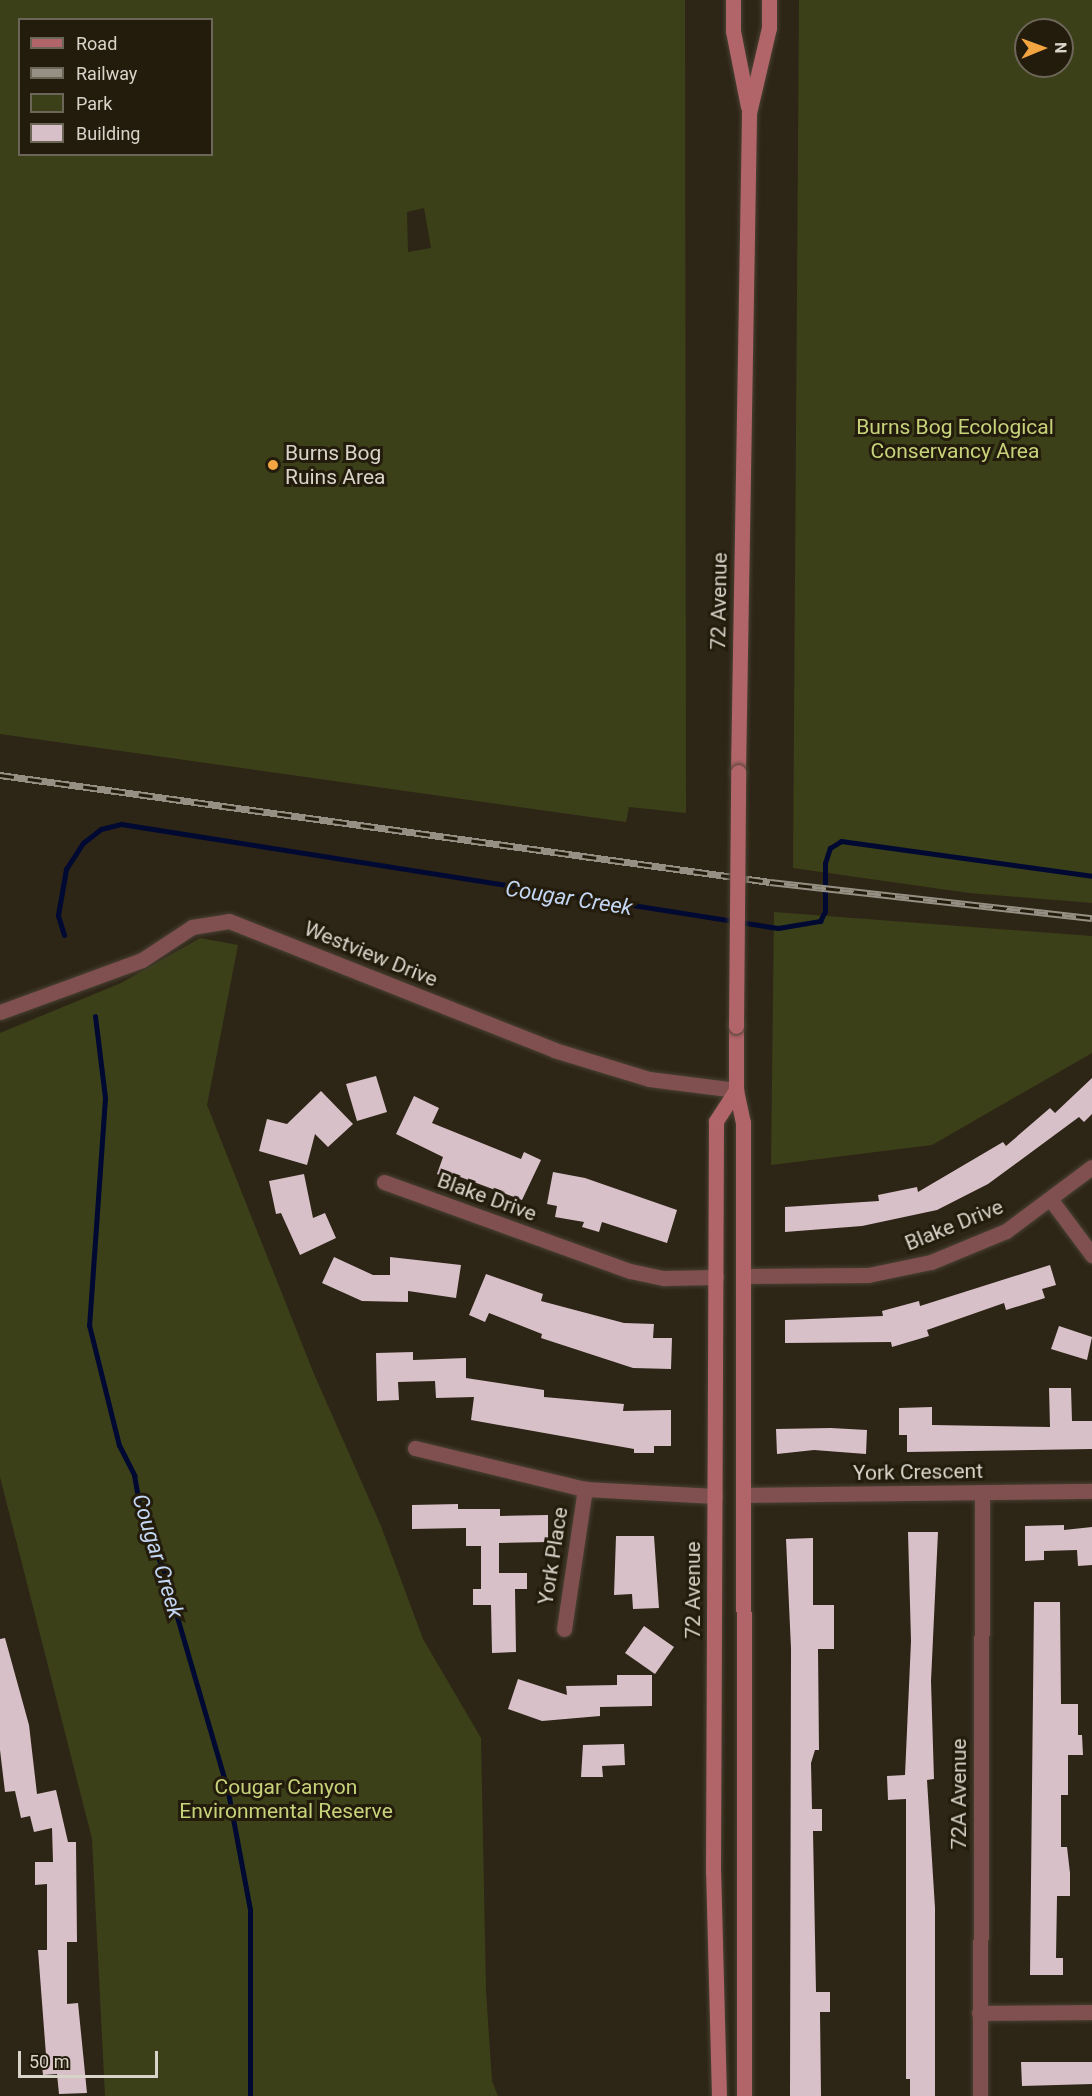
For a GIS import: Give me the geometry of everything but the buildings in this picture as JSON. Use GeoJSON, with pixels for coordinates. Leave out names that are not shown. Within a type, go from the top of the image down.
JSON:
{"type":"FeatureCollection","features":[{"type":"Feature","properties":{"kind":"main road","name":"72 Avenue"},"geometry":{"type":"LineString","coordinates":[[733,0],[733,31],[749,113],[736,1026],[736,1090],[743,1122],[744,2096]]}},
{"type":"Feature","properties":{"kind":"main road","name":"72 Avenue"},"geometry":{"type":"LineString","coordinates":[[749,113],[769,28],[769,0]]}},
{"type":"Feature","properties":{"kind":"main road","name":"72 Avenue"},"geometry":{"type":"LineString","coordinates":[[718,2096],[713,1872],[716,1121],[736,1090]]}},
{"type":"Feature","properties":{"kind":"street","name":"Westview Drive"},"geometry":{"type":"LineString","coordinates":[[0,1012],[142,960],[192,927],[229,921],[554,1050],[649,1079],[736,1090]]}},
{"type":"Feature","properties":{"kind":"street","name":"Blake Drive"},"geometry":{"type":"LineString","coordinates":[[743,1276],[805,1278],[900,1270],[1006,1231],[1051,1200],[1092,1167]]}},
{"type":"Feature","properties":{"kind":"street","name":"Blake Drive"},"geometry":{"type":"LineString","coordinates":[[384,1182],[630,1271],[664,1278],[716,1277]]}},
{"type":"Feature","properties":{"kind":"street"},"geometry":{"type":"LineString","coordinates":[[1051,1200],[1092,1255]]}},
{"type":"Feature","properties":{"kind":"street"},"geometry":{"type":"LineString","coordinates":[[415,1448],[585,1489],[715,1496]]}},
{"type":"Feature","properties":{"kind":"street","name":"York Place"},"geometry":{"type":"LineString","coordinates":[[564,1629],[585,1489]]}},
{"type":"Feature","properties":{"kind":"street","name":"York Crescent"},"geometry":{"type":"LineString","coordinates":[[744,1495],[1092,1491]]}},
{"type":"Feature","properties":{"kind":"street","name":"72A Avenue"},"geometry":{"type":"LineString","coordinates":[[980,2096],[982,1493]]}},
{"type":"Feature","properties":{"kind":"street"},"geometry":{"type":"LineString","coordinates":[[979,2013],[1092,2012]]}},
{"type":"Feature","properties":{"kind":"green space"},"geometry":{"type":"Polygon","coordinates":[[[0,0],[685,0],[686,813],[629,807],[626,822],[0,734],[0,0]],[[424,208],[407,212],[408,252],[431,248],[424,208]]]}},
{"type":"Feature","properties":{"kind":"green space","name":"Burns Bog Ecological Conservancy Area"},"geometry":{"type":"Polygon","coordinates":[[[799,0],[1092,0],[1092,903],[969,893],[793,868],[799,0]]]}},
{"type":"Feature","properties":{"kind":"green space"},"geometry":{"type":"Polygon","coordinates":[[[774,912],[1092,936],[1092,1053],[932,1145],[771,1165],[774,912]]]}},
{"type":"Feature","properties":{"kind":"green space","name":"Cougar Canyon Environmental Reserve"},"geometry":{"type":"Polygon","coordinates":[[[200,938],[238,945],[207,1105],[314,1374],[381,1526],[423,1639],[481,1738],[486,1991],[492,2081],[498,2096],[105,2096],[92,1839],[0,1477],[0,1033],[121,983],[200,938]]]}},
{"type":"Feature","properties":{"kind":"waterway","name":"Cougar Creek"},"geometry":{"type":"LineString","coordinates":[[64,935],[58,915],[66,869],[83,843],[101,829],[121,824],[778,928],[820,921],[825,911],[825,863],[830,848],[841,841],[1092,876]]}},
{"type":"Feature","properties":{"kind":"waterway","name":"Cougar Creek"},"geometry":{"type":"LineString","coordinates":[[95,1016],[105,1098],[89,1325],[119,1445],[134,1475],[142,1520],[163,1569],[228,1792],[250,1909],[250,2096]]}},
{"type":"Feature","properties":{"kind":"railway"},"geometry":{"type":"LineString","coordinates":[[0,775],[770,882],[1092,918]]}},
{"type":"Feature","properties":{"kind":"place","name":"Burns Bog Ruins Area"},"geometry":{"type":"Point","coordinates":[273,465]}}]}
